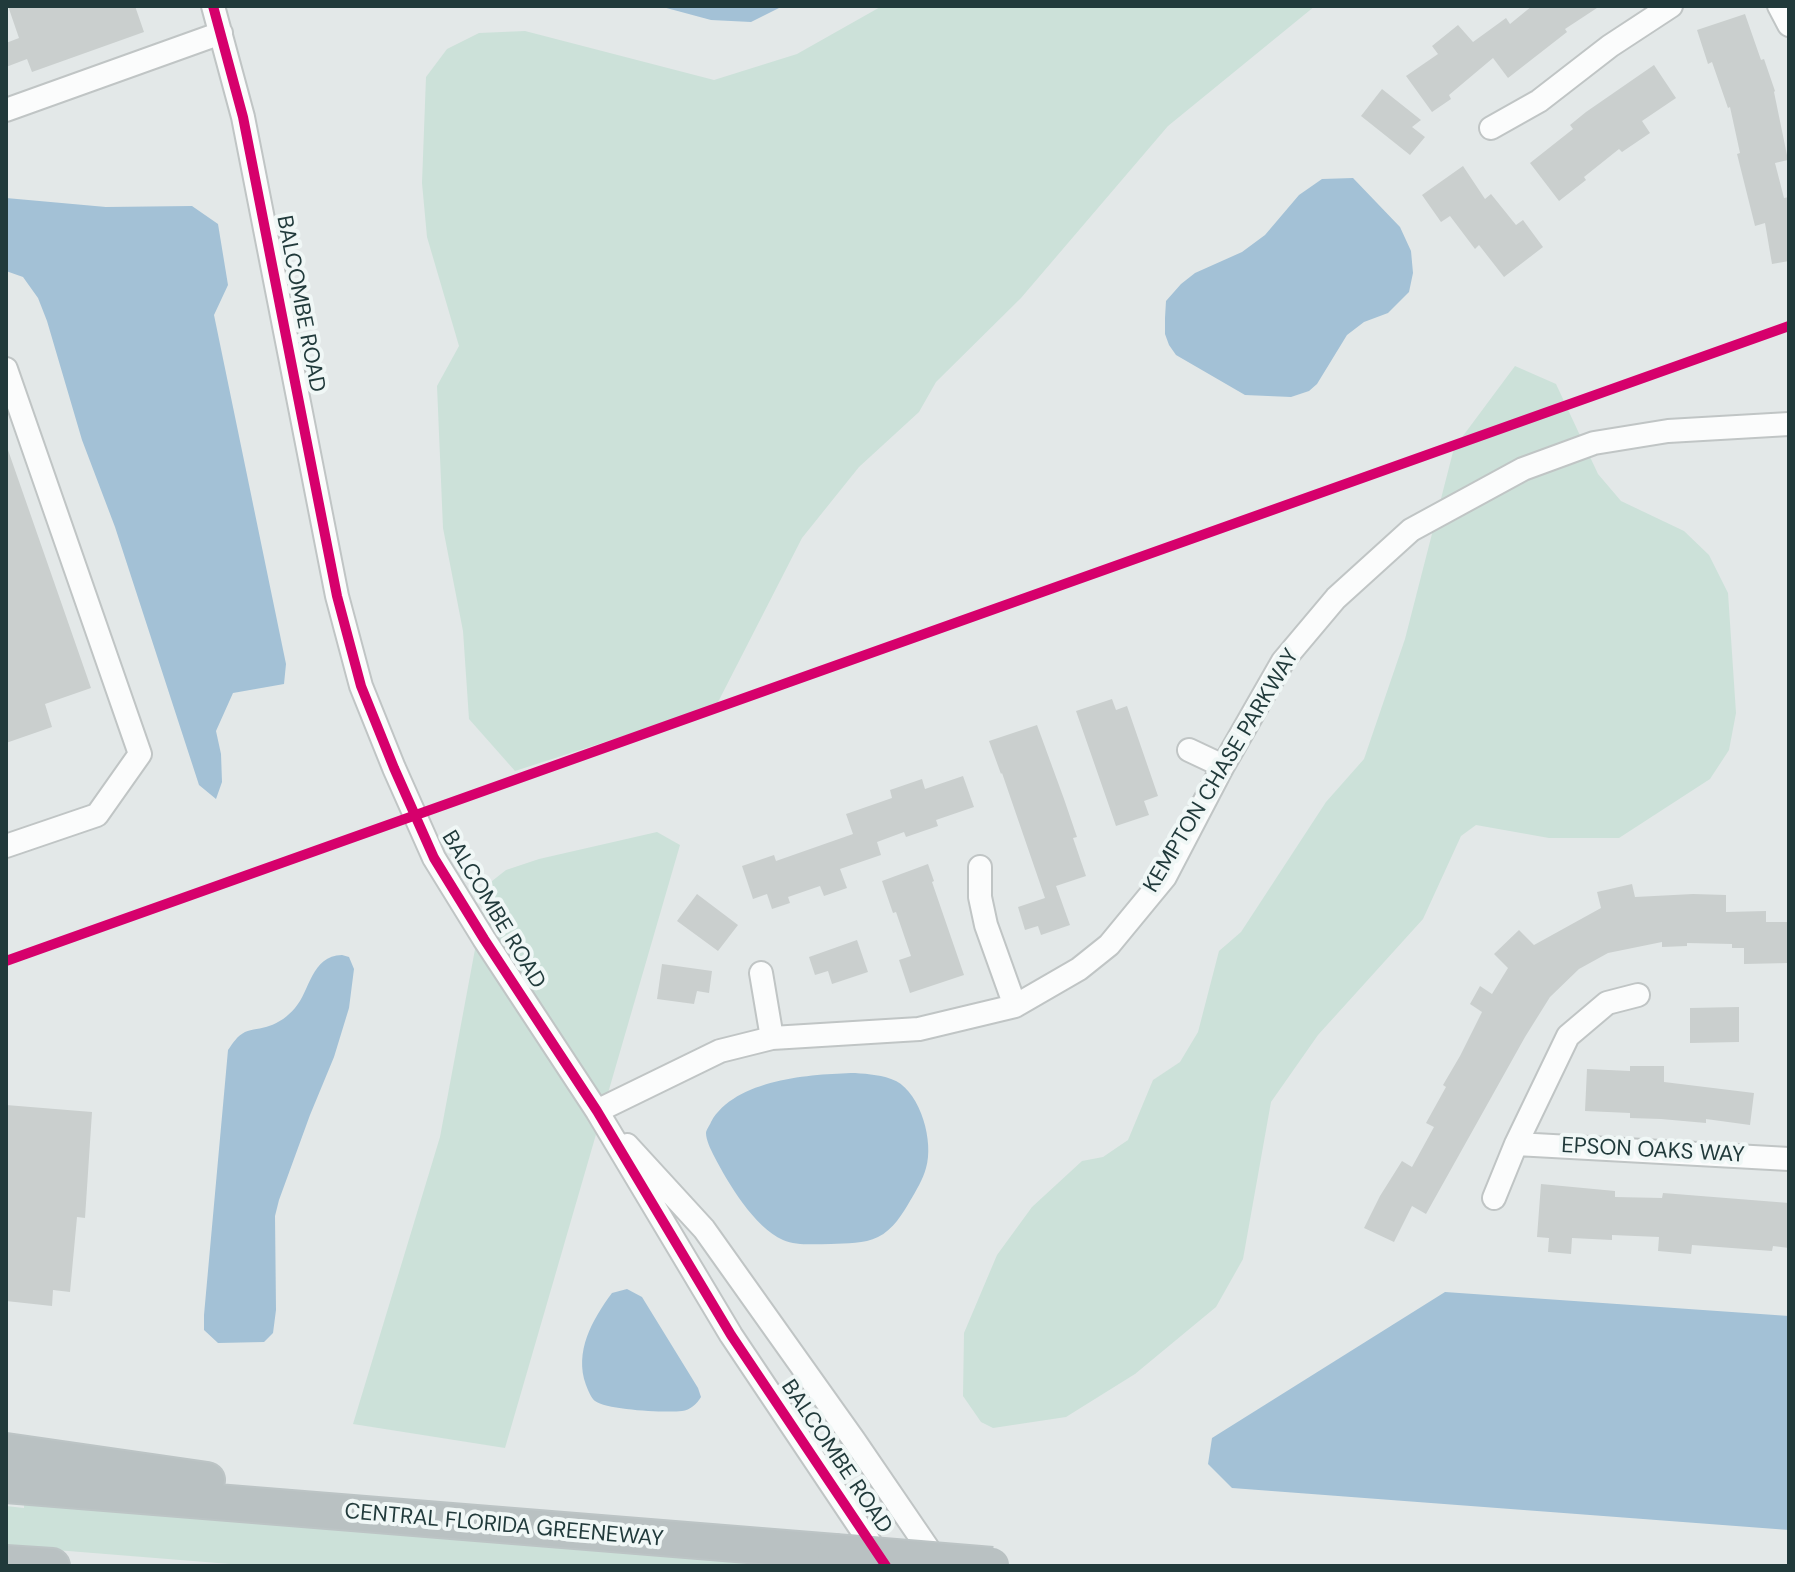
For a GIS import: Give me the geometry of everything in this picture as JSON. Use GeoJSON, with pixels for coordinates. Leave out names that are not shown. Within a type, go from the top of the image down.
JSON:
{"type":"FeatureCollection","features":[{"type":"Feature","properties":{"kind":"highway"},"geometry":{"type":"LineString","coordinates":[[6,1451],[532,1528]]}},
{"type":"Feature","properties":{"kind":"highway","name":"CENTRAL FLORIDA GREENEWAY"},"geometry":{"type":"LineString","coordinates":[[6,1485],[1003,1566]]}},
{"type":"Feature","properties":{"kind":"highway"},"geometry":{"type":"LineString","coordinates":[[6,1563],[52,1566]]}},
{"type":"Feature","properties":{"kind":"street","name":"BALCOMBE ROAD"},"geometry":{"type":"LineString","coordinates":[[213,6],[243,117],[337,596],[361,686],[394,768],[434,858],[597,1111],[731,1335],[886,1566]]}},
{"type":"Feature","properties":{"kind":"street"},"geometry":{"type":"LineString","coordinates":[[1491,128],[1539,101],[1610,46],[1671,6]]}},
{"type":"Feature","properties":{"kind":"street"},"geometry":{"type":"LineString","coordinates":[[1779,6],[1789,25]]}},
{"type":"Feature","properties":{"kind":"street"},"geometry":{"type":"LineString","coordinates":[[8,103],[221,33]]}},
{"type":"Feature","properties":{"kind":"street"},"geometry":{"type":"LineString","coordinates":[[6,369],[140,754],[97,815],[6,846]]}},
{"type":"Feature","properties":{"kind":"street","name":"KEMPTON CHASE PARKWAY"},"geometry":{"type":"LineString","coordinates":[[597,1111],[720,1051],[772,1038],[919,1029],[1015,1006],[1079,969],[1109,945],[1165,877],[1283,661],[1336,598],[1411,530],[1523,469],[1594,443],[1668,431],[1789,424]]}},
{"type":"Feature","properties":{"kind":"street"},"geometry":{"type":"LineString","coordinates":[[1189,750],[1223,766]]}},
{"type":"Feature","properties":{"kind":"street"},"geometry":{"type":"LineString","coordinates":[[980,867],[980,897],[986,925],[1015,1006]]}},
{"type":"Feature","properties":{"kind":"street"},"geometry":{"type":"LineString","coordinates":[[761,973],[772,1038]]}},
{"type":"Feature","properties":{"kind":"street"},"geometry":{"type":"LineString","coordinates":[[1494,1198],[1516,1144],[1568,1036],[1607,1003],[1638,995]]}},
{"type":"Feature","properties":{"kind":"street","name":"BALCOMBE ROAD"},"geometry":{"type":"LineString","coordinates":[[597,1111],[704,1229],[940,1566]]}},
{"type":"Feature","properties":{"kind":"street","name":"EPSON OAKS WAY"},"geometry":{"type":"LineString","coordinates":[[1516,1144],[1789,1159]]}},
{"type":"Feature","properties":{"kind":"green space"},"geometry":{"type":"Polygon","coordinates":[[[882,6],[1315,6],[1168,126],[1021,298],[936,382],[919,412],[859,467],[802,538],[716,706],[515,771],[469,719],[463,631],[443,528],[437,386],[459,346],[427,237],[422,183],[426,77],[447,49],[479,33],[525,31],[714,80],[797,54],[882,6]]]}},
{"type":"Feature","properties":{"kind":"green space"},"geometry":{"type":"Polygon","coordinates":[[[1515,366],[1556,384],[1598,474],[1621,501],[1684,531],[1709,555],[1728,593],[1736,713],[1729,750],[1710,779],[1619,838],[1549,838],[1476,825],[1461,836],[1423,919],[1318,1035],[1271,1102],[1243,1259],[1216,1307],[1135,1374],[1066,1417],[993,1428],[981,1422],[963,1396],[964,1333],[997,1255],[1032,1207],[1082,1161],[1103,1157],[1128,1140],[1153,1080],[1180,1062],[1198,1032],[1219,951],[1241,932],[1326,802],[1364,759],[1405,639],[1454,448],[1515,366]]]}},
{"type":"Feature","properties":{"kind":"green space"},"geometry":{"type":"Polygon","coordinates":[[[657,832],[680,845],[505,1448],[353,1424],[440,1137],[487,885],[506,870],[539,859],[657,832]]]}},
{"type":"Feature","properties":{"kind":"green space"},"geometry":{"type":"Polygon","coordinates":[[[24,1503],[807,1566],[255,1566],[6,1546],[6,1506],[24,1508],[24,1503]]]}},
{"type":"Feature","properties":{"kind":"water"},"geometry":{"type":"Polygon","coordinates":[[[659,6],[783,6],[751,22],[711,20],[659,6]]]}},
{"type":"Feature","properties":{"kind":"water"},"geometry":{"type":"Polygon","coordinates":[[[1353,178],[1400,227],[1411,251],[1413,273],[1409,292],[1388,313],[1364,322],[1347,335],[1317,384],[1309,391],[1291,397],[1245,395],[1176,355],[1165,334],[1166,301],[1181,284],[1195,273],[1242,252],[1265,235],[1299,195],[1322,179],[1353,178]]]}},
{"type":"Feature","properties":{"kind":"water"},"geometry":{"type":"Polygon","coordinates":[[[6,198],[106,207],[192,206],[218,224],[228,285],[214,315],[286,664],[284,684],[233,693],[216,731],[222,782],[216,799],[199,785],[115,527],[82,440],[38,298],[23,277],[6,271],[6,198]]]}},
{"type":"Feature","properties":{"kind":"water"},"geometry":{"type":"Polygon","coordinates":[[[342,955],[349,957],[354,969],[349,1008],[275,1216],[276,1310],[273,1333],[264,1342],[218,1343],[204,1330],[204,1315],[228,1050],[245,1032],[273,1025],[286,1016],[300,1001],[317,968],[324,961],[342,955]]]}},
{"type":"Feature","properties":{"kind":"water"},"geometry":{"type":"Polygon","coordinates":[[[855,1073],[896,1081],[912,1096],[927,1132],[928,1157],[923,1176],[897,1221],[878,1237],[861,1242],[831,1244],[800,1244],[783,1240],[752,1215],[734,1191],[711,1151],[707,1130],[722,1108],[737,1096],[756,1088],[796,1078],[855,1073]]]}},
{"type":"Feature","properties":{"kind":"water"},"geometry":{"type":"Polygon","coordinates":[[[627,1289],[642,1297],[698,1388],[701,1397],[688,1409],[663,1412],[624,1409],[595,1401],[590,1394],[582,1360],[587,1337],[612,1293],[627,1289]]]}},
{"type":"Feature","properties":{"kind":"water"},"geometry":{"type":"Polygon","coordinates":[[[1445,1292],[1789,1316],[1789,1530],[1232,1488],[1208,1464],[1212,1438],[1445,1292]]]}},
{"type":"Feature","properties":{"kind":"building"},"geometry":{"type":"Polygon","coordinates":[[[8,6],[135,6],[144,32],[32,72],[27,59],[6,67],[6,43],[19,38],[8,6]]]}},
{"type":"Feature","properties":{"kind":"building"},"geometry":{"type":"Polygon","coordinates":[[[1532,6],[1600,6],[1565,29],[1567,32],[1508,78],[1493,58],[1449,95],[1451,99],[1432,112],[1406,76],[1438,54],[1432,46],[1458,25],[1473,42],[1506,18],[1510,24],[1532,6]]]}},
{"type":"Feature","properties":{"kind":"building"},"geometry":{"type":"Polygon","coordinates":[[[1745,14],[1775,91],[1788,160],[1775,163],[1784,198],[1789,197],[1789,261],[1772,264],[1765,223],[1755,226],[1737,154],[1740,153],[1730,107],[1712,62],[1708,64],[1697,30],[1745,14]]]}},
{"type":"Feature","properties":{"kind":"building"},"geometry":{"type":"Polygon","coordinates":[[[1654,65],[1676,98],[1642,121],[1650,133],[1622,152],[1619,149],[1559,201],[1530,163],[1573,129],[1570,125],[1586,112],[1654,65]]]}},
{"type":"Feature","properties":{"kind":"building"},"geometry":{"type":"Polygon","coordinates":[[[1382,89],[1421,120],[1412,127],[1425,137],[1410,155],[1361,116],[1382,89]]]}},
{"type":"Feature","properties":{"kind":"building"},"geometry":{"type":"Polygon","coordinates":[[[1463,166],[1485,199],[1491,194],[1516,225],[1523,220],[1543,247],[1504,277],[1479,245],[1475,249],[1450,216],[1441,222],[1422,195],[1463,166]]]}},
{"type":"Feature","properties":{"kind":"building"},"geometry":{"type":"Polygon","coordinates":[[[6,450],[91,688],[45,704],[52,727],[6,743],[6,450]]]}},
{"type":"Feature","properties":{"kind":"building"},"geometry":{"type":"Polygon","coordinates":[[[1112,699],[1116,710],[1127,706],[1158,796],[1144,801],[1149,815],[1116,826],[1076,711],[1112,699]]]}},
{"type":"Feature","properties":{"kind":"building"},"geometry":{"type":"Polygon","coordinates":[[[1037,725],[1077,837],[1073,838],[1086,876],[1056,886],[1070,925],[1041,935],[1038,926],[1025,930],[1018,907],[1045,898],[989,741],[1037,725]]]}},
{"type":"Feature","properties":{"kind":"building"},"geometry":{"type":"Polygon","coordinates":[[[963,776],[974,807],[936,820],[938,826],[906,837],[904,832],[877,842],[881,855],[840,869],[847,888],[824,896],[820,886],[788,897],[790,903],[772,909],[767,894],[753,899],[742,866],[774,855],[776,861],[853,834],[846,814],[892,798],[890,790],[922,779],[925,789],[963,776]]]}},
{"type":"Feature","properties":{"kind":"building"},"geometry":{"type":"Polygon","coordinates":[[[928,864],[964,975],[910,993],[899,960],[911,956],[882,881],[928,864]]]}},
{"type":"Feature","properties":{"kind":"building"},"geometry":{"type":"Polygon","coordinates":[[[1632,884],[1635,897],[1726,895],[1726,912],[1766,911],[1766,922],[1789,922],[1789,963],[1744,964],[1744,948],[1732,948],[1732,944],[1687,943],[1687,946],[1662,947],[1662,942],[1608,953],[1579,969],[1550,997],[1525,1037],[1426,1214],[1412,1206],[1394,1242],[1364,1228],[1402,1161],[1412,1167],[1434,1127],[1426,1123],[1482,1012],[1470,1004],[1480,986],[1492,994],[1508,968],[1494,954],[1519,930],[1534,945],[1601,908],[1597,892],[1632,884]]]}},
{"type":"Feature","properties":{"kind":"building"},"geometry":{"type":"Polygon","coordinates":[[[697,894],[738,925],[718,951],[677,921],[697,894]]]}},
{"type":"Feature","properties":{"kind":"building"},"geometry":{"type":"Polygon","coordinates":[[[857,940],[868,972],[832,984],[828,971],[815,975],[809,957],[857,940]]]}},
{"type":"Feature","properties":{"kind":"building"},"geometry":{"type":"Polygon","coordinates":[[[662,964],[712,971],[709,993],[697,991],[694,1004],[657,999],[662,964]]]}},
{"type":"Feature","properties":{"kind":"building"},"geometry":{"type":"Polygon","coordinates":[[[1739,1007],[1739,1042],[1690,1043],[1690,1008],[1739,1007]]]}},
{"type":"Feature","properties":{"kind":"building"},"geometry":{"type":"Polygon","coordinates":[[[1630,1066],[1664,1066],[1664,1082],[1754,1093],[1750,1125],[1706,1119],[1706,1123],[1630,1118],[1630,1113],[1585,1111],[1587,1069],[1630,1071],[1630,1066]]]}},
{"type":"Feature","properties":{"kind":"building"},"geometry":{"type":"Polygon","coordinates":[[[6,1105],[92,1112],[85,1218],[77,1217],[70,1292],[53,1290],[52,1306],[6,1301],[6,1105]]]}},
{"type":"Feature","properties":{"kind":"building"},"geometry":{"type":"Polygon","coordinates":[[[1541,1184],[1615,1191],[1615,1197],[1662,1198],[1663,1193],[1789,1203],[1789,1248],[1773,1246],[1772,1251],[1692,1245],[1691,1254],[1658,1251],[1659,1237],[1612,1235],[1612,1240],[1572,1238],[1571,1254],[1548,1252],[1549,1238],[1537,1237],[1541,1184]]]}},
{"type":"Feature","properties":{"kind":"cycle path"},"geometry":{"type":"LineString","coordinates":[[213,6],[243,117],[337,596],[361,686],[394,768],[434,858],[597,1111],[731,1335],[886,1566]]}},
{"type":"Feature","properties":{"kind":"cycle path"},"geometry":{"type":"LineString","coordinates":[[6,961],[1789,326]]}}]}
